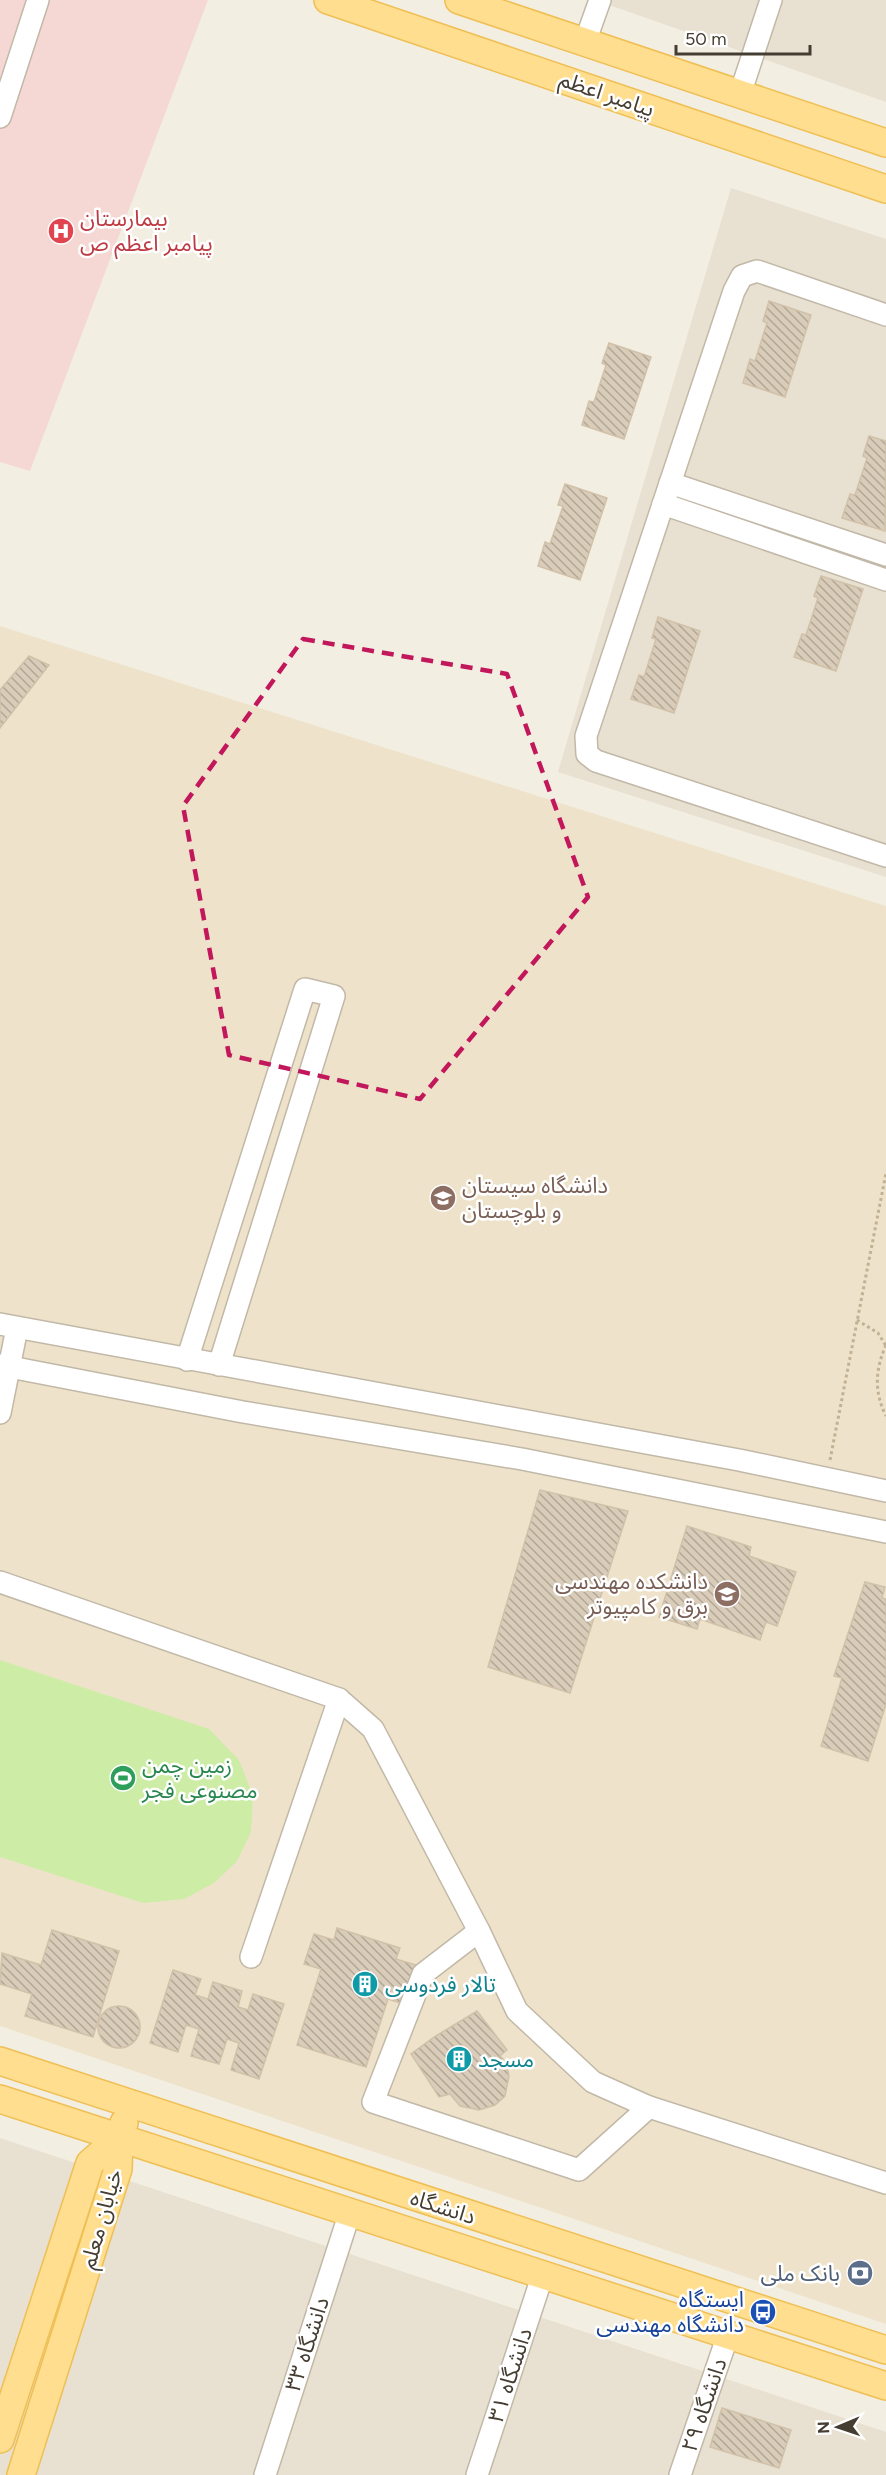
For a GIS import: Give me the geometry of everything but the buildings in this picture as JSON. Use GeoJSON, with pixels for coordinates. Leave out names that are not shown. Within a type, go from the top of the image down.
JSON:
{"type":"FeatureCollection","features":[{"type":"Feature","properties":{"kind":"main road","name":"پیامبر اعظم"},"geometry":{"type":"LineString","coordinates":[[328,0],[886,189]]}},
{"type":"Feature","properties":{"kind":"main road","name":"پیامبر اعظم"},"geometry":{"type":"LineString","coordinates":[[459,0],[886,143]]}},
{"type":"Feature","properties":{"kind":"main road","name":"دانشگاه"},"geometry":{"type":"LineString","coordinates":[[0,2061],[886,2350]]}},
{"type":"Feature","properties":{"kind":"main road","name":"دانشگاه"},"geometry":{"type":"LineString","coordinates":[[0,2099],[886,2386]]}},
{"type":"Feature","properties":{"kind":"main road"},"geometry":{"type":"LineString","coordinates":[[119,2138],[130,2104]]}},
{"type":"Feature","properties":{"kind":"main road","name":"خیابان معلم"},"geometry":{"type":"LineString","coordinates":[[0,2439],[90,2163],[119,2138]]}},
{"type":"Feature","properties":{"kind":"main road","name":"خیابان معلم"},"geometry":{"type":"LineString","coordinates":[[21,2475],[118,2169],[119,2138]]}},
{"type":"Feature","properties":{"kind":"main road"},"geometry":{"type":"LineString","coordinates":[[43,2307],[71,2316]]}},
{"type":"Feature","properties":{"kind":"street"},"geometry":{"type":"LineString","coordinates":[[0,117],[38,0]]}},
{"type":"Feature","properties":{"kind":"street"},"geometry":{"type":"LineString","coordinates":[[585,42],[600,0]]}},
{"type":"Feature","properties":{"kind":"street"},"geometry":{"type":"LineString","coordinates":[[740,94],[771,0]]}},
{"type":"Feature","properties":{"kind":"street"},"geometry":{"type":"LineString","coordinates":[[886,315],[757,271],[742,276],[734,291],[586,736],[587,753],[596,761],[886,856]]}},
{"type":"Feature","properties":{"kind":"street"},"geometry":{"type":"LineString","coordinates":[[670,483],[886,555]]}},
{"type":"Feature","properties":{"kind":"street"},"geometry":{"type":"LineString","coordinates":[[663,504],[886,580]]}},
{"type":"Feature","properties":{"kind":"street"},"geometry":{"type":"LineString","coordinates":[[187,1359],[305,988],[334,996],[219,1365]]}},
{"type":"Feature","properties":{"kind":"street"},"geometry":{"type":"LineString","coordinates":[[234,1210],[265,1219]]}},
{"type":"Feature","properties":{"kind":"street"},"geometry":{"type":"LineString","coordinates":[[0,1413],[9,1326],[827,1478],[886,1491]]}},
{"type":"Feature","properties":{"kind":"street"},"geometry":{"type":"LineString","coordinates":[[5,1366],[254,1414],[522,1460],[886,1532]]}},
{"type":"Feature","properties":{"kind":"street"},"geometry":{"type":"LineString","coordinates":[[0,1582],[339,1699],[373,1730],[517,2011],[593,2082],[649,2108],[886,2182]]}},
{"type":"Feature","properties":{"kind":"street"},"geometry":{"type":"LineString","coordinates":[[251,1957],[339,1699]]}},
{"type":"Feature","properties":{"kind":"street"},"geometry":{"type":"LineString","coordinates":[[478,1931],[423,1974],[373,2102],[579,2170],[649,2108]]}},
{"type":"Feature","properties":{"kind":"street","name":"دانشگاه ۳۳"},"geometry":{"type":"LineString","coordinates":[[265,2475],[350,2212]]}},
{"type":"Feature","properties":{"kind":"street","name":"دانشگاه ۳۱"},"geometry":{"type":"LineString","coordinates":[[477,2475],[543,2274]]}},
{"type":"Feature","properties":{"kind":"street","name":"دانشگاه ۲۹"},"geometry":{"type":"LineString","coordinates":[[680,2475],[728,2335]]}},
{"type":"Feature","properties":{"kind":"path"},"geometry":{"type":"LineString","coordinates":[[827,1478],[886,1173]]}},
{"type":"Feature","properties":{"kind":"path"},"geometry":{"type":"LineString","coordinates":[[857,1320],[878,1333],[886,1346],[878,1363],[876,1378],[881,1405],[886,1416]]}},
{"type":"Feature","properties":{"kind":"highlighted area"},"geometry":{"type":"Polygon","coordinates":[[[303,639],[507,674],[588,897],[420,1099],[229,1055],[183,806],[303,639]]]}},
{"type":"Feature","properties":{"kind":"shaded area","name":"بیمارستان پیامبر اعظم ص"},"geometry":{"type":"Polygon","coordinates":[[[0,0],[208,0],[30,471],[0,462],[0,0]]]}},
{"type":"Feature","properties":{"kind":"shaded area"},"geometry":{"type":"Polygon","coordinates":[[[595,0],[886,0],[886,102],[595,0]]]}},
{"type":"Feature","properties":{"kind":"shaded area"},"geometry":{"type":"Polygon","coordinates":[[[731,188],[886,239],[886,877],[558,772],[731,188]]]}},
{"type":"Feature","properties":{"kind":"shaded area","name":"دانشگاه سیستان و بلوچستان"},"geometry":{"type":"Polygon","coordinates":[[[0,626],[886,906],[886,2324],[0,2026],[0,626]]]}},
{"type":"Feature","properties":{"kind":"shaded area"},"geometry":{"type":"Polygon","coordinates":[[[0,2138],[886,2432],[886,2475],[0,2475],[0,2138]]]}},
{"type":"Feature","properties":{"kind":"green space","name":"زمین چمن مصنوعی فجر"},"geometry":{"type":"Polygon","coordinates":[[[0,1660],[209,1729],[239,1760],[253,1796],[251,1832],[237,1861],[214,1883],[184,1899],[143,1903],[0,1857],[0,1660]]]}},
{"type":"Feature","properties":{"kind":"place","name":"بیمارستان پیامبر اعظم ص"},"geometry":{"type":"Point","coordinates":[61,231]}},
{"type":"Feature","properties":{"kind":"place","name":"دانشگاه سیستان و بلوچستان"},"geometry":{"type":"Point","coordinates":[443,1198]}},
{"type":"Feature","properties":{"kind":"place","name":"دانشکده مهندسی برق و کامپیوتر"},"geometry":{"type":"Point","coordinates":[727,1594]}},
{"type":"Feature","properties":{"kind":"place","name":"زمین چمن مصنوعی فجر"},"geometry":{"type":"Point","coordinates":[123,1778]}},
{"type":"Feature","properties":{"kind":"place","name":"تالار فردوسی"},"geometry":{"type":"Point","coordinates":[365,1984]}},
{"type":"Feature","properties":{"kind":"place","name":"مسجد"},"geometry":{"type":"Point","coordinates":[459,2059]}},
{"type":"Feature","properties":{"kind":"place","name":"بانک ملی"},"geometry":{"type":"Point","coordinates":[860,2273]}},
{"type":"Feature","properties":{"kind":"place","name":"ایستگاه دانشگاه مهندسی"},"geometry":{"type":"Point","coordinates":[763,2312]}}]}
